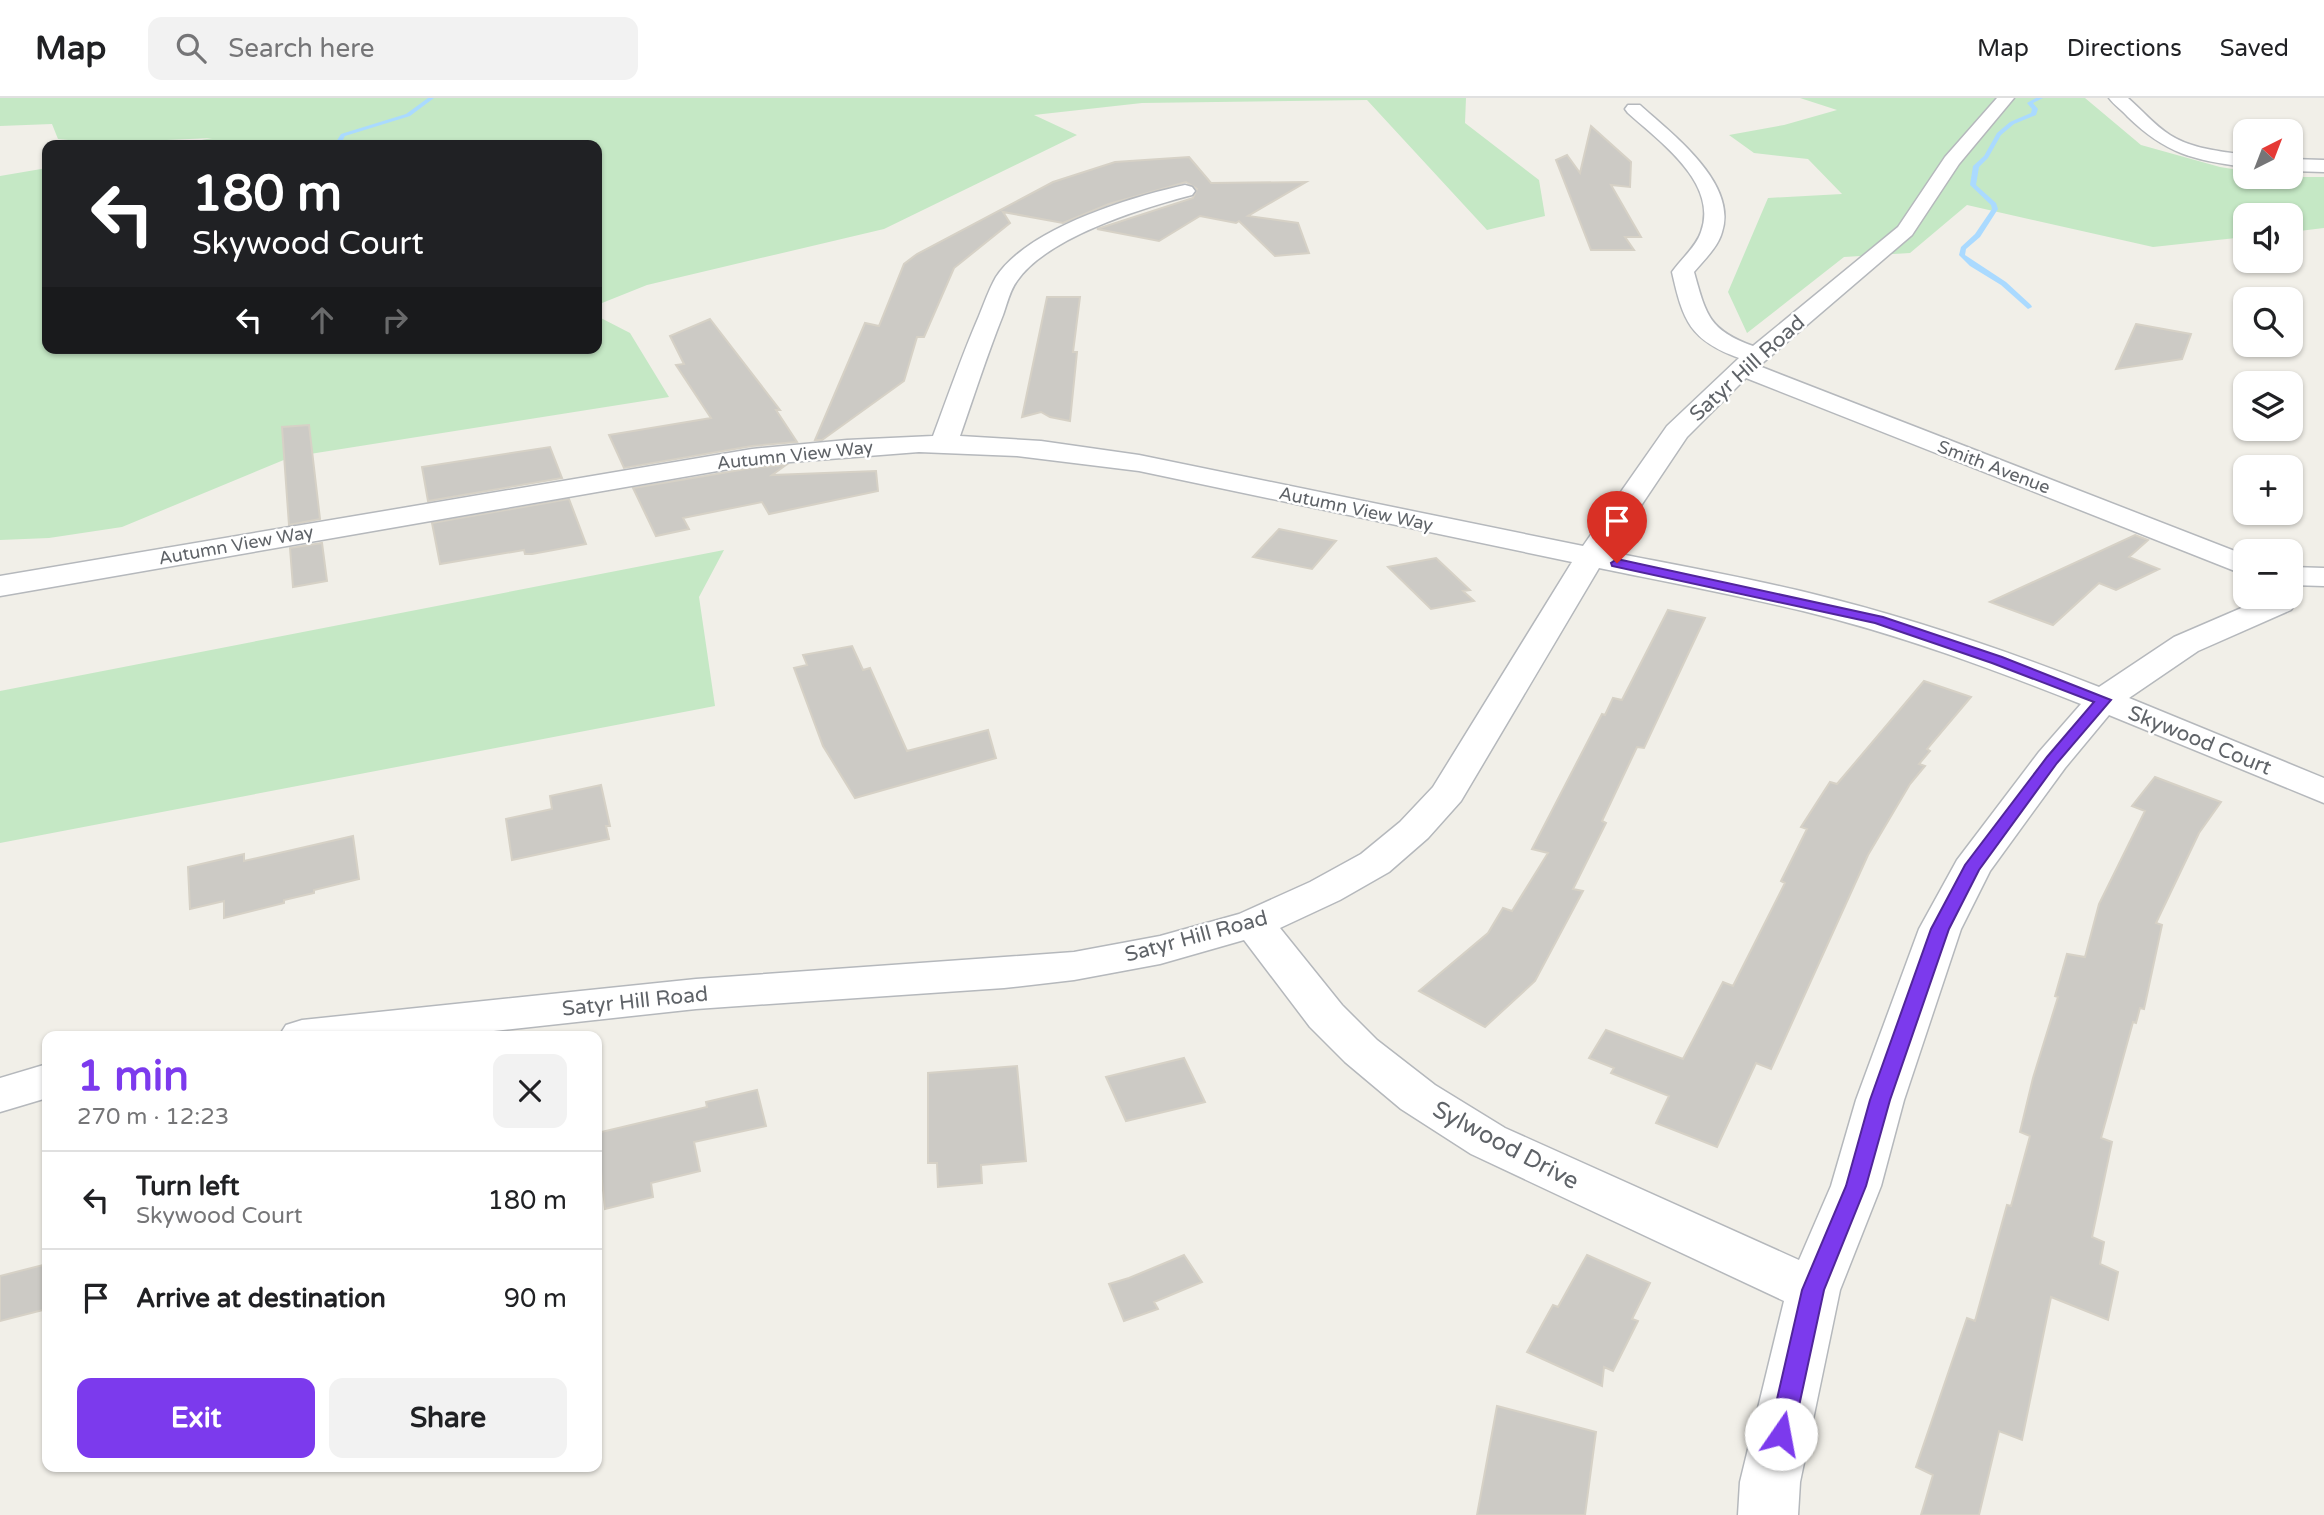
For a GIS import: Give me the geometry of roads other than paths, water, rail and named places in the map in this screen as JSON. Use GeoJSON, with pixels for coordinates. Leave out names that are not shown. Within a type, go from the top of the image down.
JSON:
{"type":"FeatureCollection","features":[{"type":"Feature","properties":{"kind":"street","name":"Satyr Hill Road"},"geometry":{"type":"LineString","coordinates":[[349,1031],[696,994],[1074,966],[1160,950],[1254,924],[1325,891],[1375,863],[1415,830],[1448,793],[1590,558],[1677,432],[1749,362],[1905,231],[1952,160],[2006,98]]}},
{"type":"Feature","properties":{"kind":"street"},"geometry":{"type":"LineString","coordinates":[[2118,98],[2162,138],[2174,144],[2233,158]]}},
{"type":"Feature","properties":{"kind":"street","name":"Smith Avenue"},"geometry":{"type":"LineString","coordinates":[[1661,109],[1628,109],[1701,175],[1715,204],[1711,233],[1683,272],[1700,327],[1716,341],[1749,362],[2233,561]]}},
{"type":"Feature","properties":{"kind":"street"},"geometry":{"type":"LineString","coordinates":[[2303,165],[2324,166]]}},
{"type":"Feature","properties":{"kind":"street"},"geometry":{"type":"LineString","coordinates":[[944,444],[979,344],[1006,279],[1012,272],[1043,248],[1082,227],[1129,205],[1185,191]]}},
{"type":"Feature","properties":{"kind":"street","name":"Autumn View Way"},"geometry":{"type":"LineString","coordinates":[[0,586],[751,457],[845,446],[944,444],[1046,450],[1139,463],[1590,558]]}},
{"type":"Feature","properties":{"kind":"street","name":"Skywood Court"},"geometry":{"type":"LineString","coordinates":[[1590,558],[1806,602],[1879,620],[1985,655],[2103,700],[2324,792]]}},
{"type":"Feature","properties":{"kind":"street"},"geometry":{"type":"LineString","coordinates":[[2303,582],[2324,577]]}},
{"type":"Feature","properties":{"kind":"street"},"geometry":{"type":"LineString","coordinates":[[1768,1515],[1770,1482],[1813,1290],[1856,1186],[1880,1100],[1940,929],[1971,869],[2052,760],[2103,700],[2186,645],[2250,609]]}},
{"type":"Feature","properties":{"kind":"street","name":"Sylwood Drive"},"geometry":{"type":"LineString","coordinates":[[1254,924],[1326,1016],[1361,1051],[1418,1097],[1511,1151],[1813,1290]]}},
{"type":"Feature","properties":{"kind":"street"},"geometry":{"type":"LineString","coordinates":[[0,1095],[42,1082]]}},
{"type":"Feature","properties":{"kind":"waterway"},"geometry":{"type":"LineString","coordinates":[[340,140],[343,135],[408,115],[431,98]]}},
{"type":"Feature","properties":{"kind":"waterway"},"geometry":{"type":"LineString","coordinates":[[2028,307],[2003,284],[1962,255],[1963,248],[1978,235],[1995,209],[1994,204],[1973,185],[1976,166],[1986,157],[1999,134],[2007,126],[2034,114],[2035,109],[2030,103],[2040,98]]}}]}
